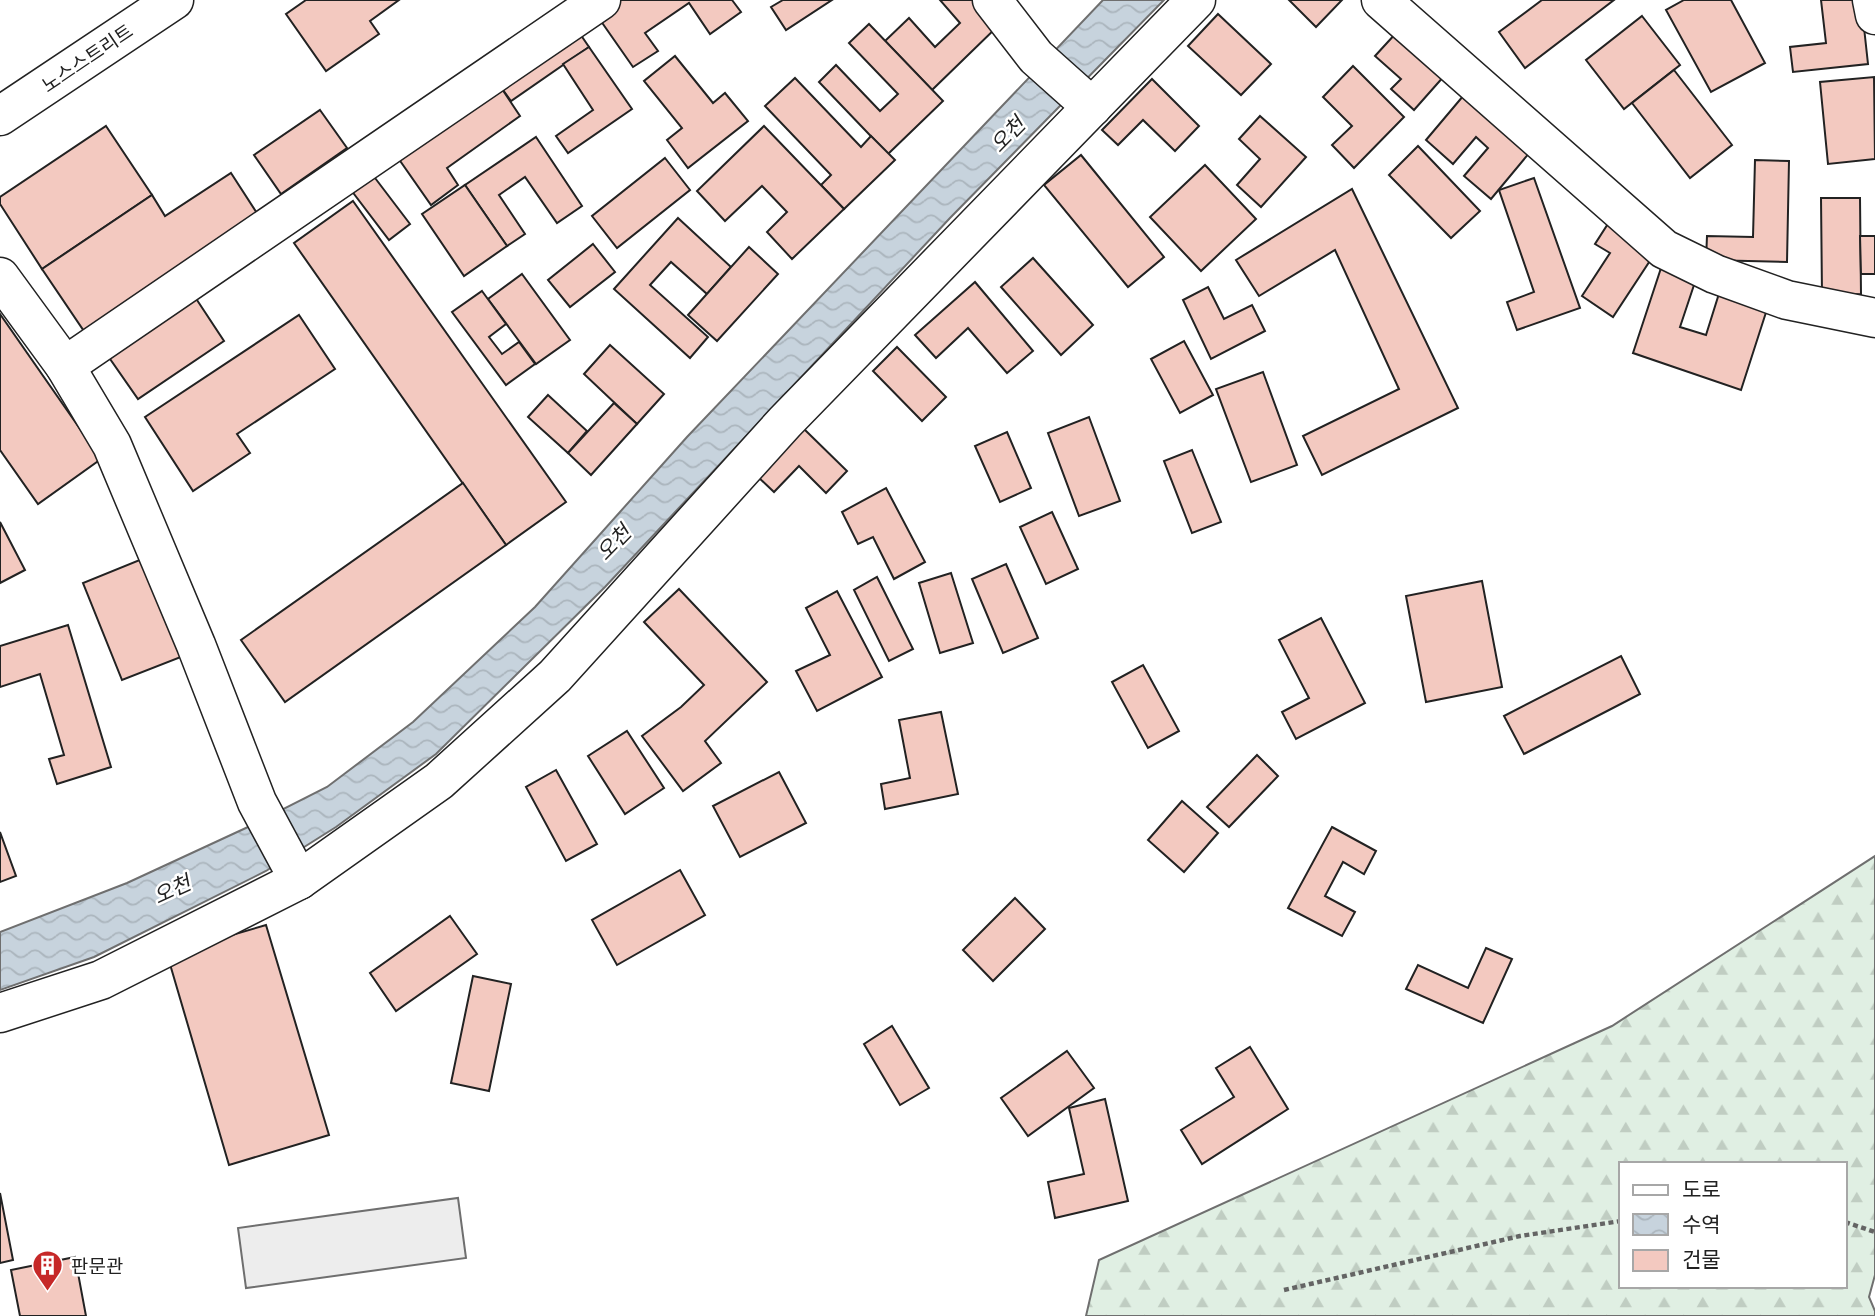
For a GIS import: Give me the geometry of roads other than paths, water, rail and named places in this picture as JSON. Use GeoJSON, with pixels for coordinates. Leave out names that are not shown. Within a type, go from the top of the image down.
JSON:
{"type":"FeatureCollection","features":[{"type":"Feature","properties":{"kind":"street","name":"노스스트리트"},"geometry":{"type":"LineString","coordinates":[[0,116],[174,0]]}},
{"type":"Feature","properties":{"kind":"street"},"geometry":{"type":"LineString","coordinates":[[65,366],[601,0]]}},
{"type":"Feature","properties":{"kind":"street"},"geometry":{"type":"LineString","coordinates":[[992,0],[1037,57],[1086,102]]}},
{"type":"Feature","properties":{"kind":"street"},"geometry":{"type":"LineString","coordinates":[[0,1013],[102,980],[295,872],[439,781],[555,676],[785,422],[1086,102],[1196,0]]}},
{"type":"Feature","properties":{"kind":"street"},"geometry":{"type":"LineString","coordinates":[[1381,0],[1664,249],[1715,274],[1787,300],[1875,318]]}},
{"type":"Feature","properties":{"kind":"street"},"geometry":{"type":"LineString","coordinates":[[1872,0],[1875,15]]}},
{"type":"Feature","properties":{"kind":"street"},"geometry":{"type":"LineString","coordinates":[[0,277],[65,366],[112,445],[196,645],[257,802],[295,872]]}},
{"type":"Feature","properties":{"kind":"water","name":"오천"},"geometry":{"type":"Polygon","coordinates":[[[1103,0],[1164,0],[950,218],[605,587],[436,754],[336,827],[266,871],[94,957],[0,990],[0,932],[127,883],[327,787],[413,722],[535,607],[687,437],[1103,0]]]}},
{"type":"Feature","properties":{"kind":"place","name":"판문관"},"geometry":{"type":"Point","coordinates":[48,1293]}}]}
